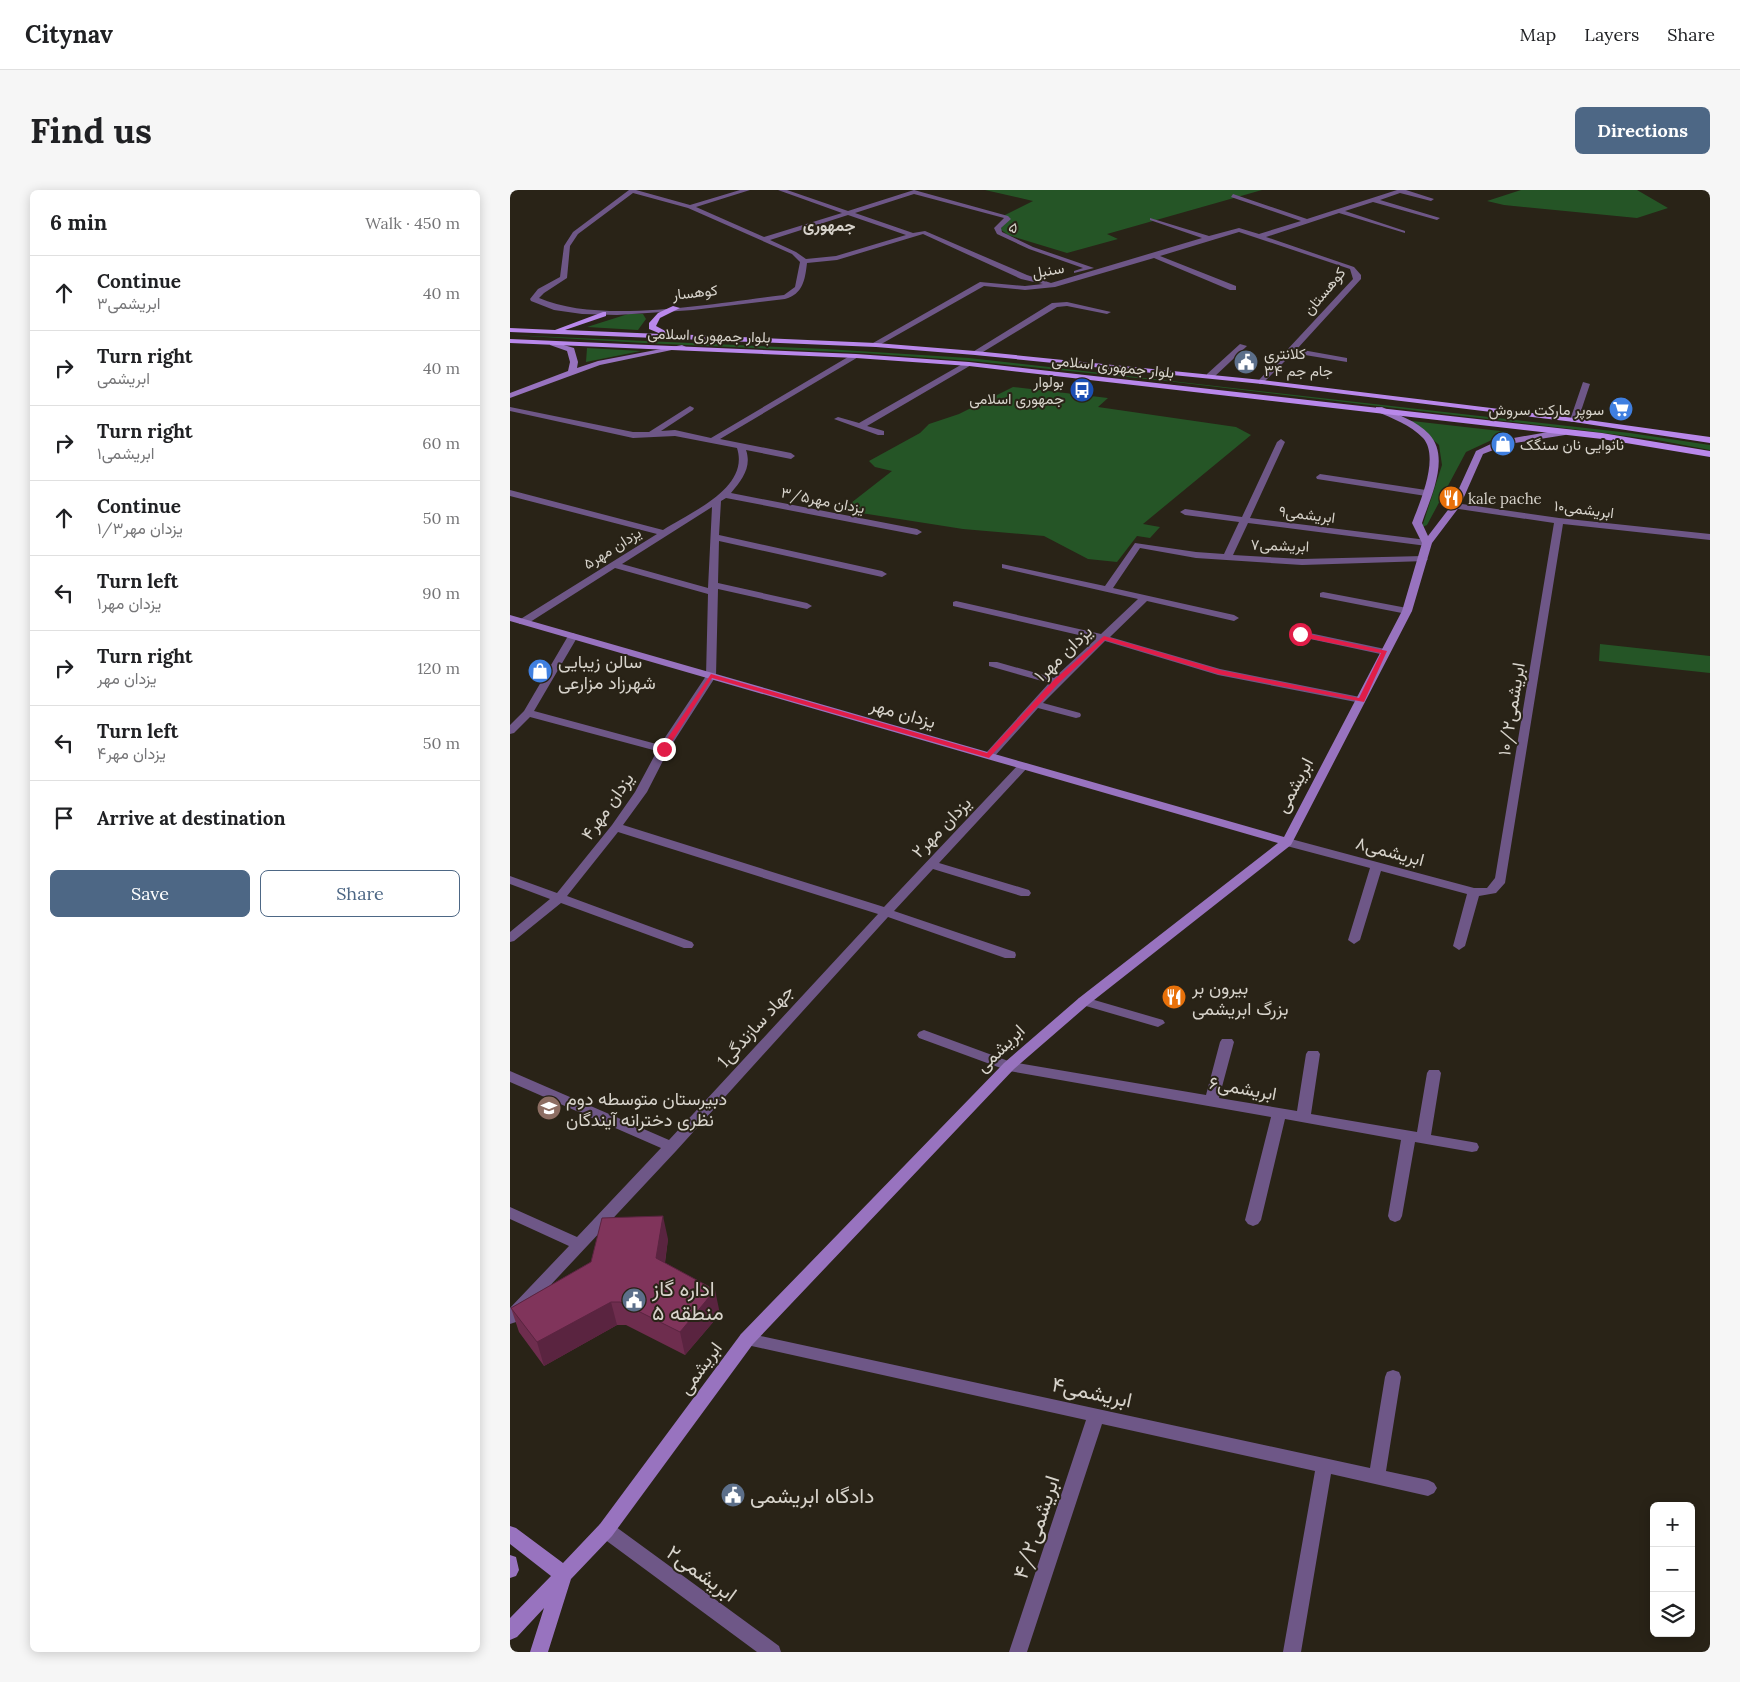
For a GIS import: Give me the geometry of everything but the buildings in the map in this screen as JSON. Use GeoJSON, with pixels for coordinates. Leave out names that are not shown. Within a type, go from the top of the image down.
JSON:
{"type":"FeatureCollection","features":[{"type":"Feature","properties":{"kind":"main road"},"geometry":{"type":"LineString","coordinates":[[676,308],[658,316],[652,321],[652,327],[658,332],[679,337]]}},
{"type":"Feature","properties":{"kind":"main road"},"geometry":{"type":"LineString","coordinates":[[550,333],[603,314]]}},
{"type":"Feature","properties":{"kind":"main road","name":"بلوار جمهوری اسلامی"},"geometry":{"type":"LineString","coordinates":[[510,330],[876,346],[975,353],[1262,382],[1574,420],[1710,440]]}},
{"type":"Feature","properties":{"kind":"main road","name":"بلوار جمهوری اسلامی"},"geometry":{"type":"LineString","coordinates":[[510,341],[682,347],[969,364],[1379,409],[1645,442],[1710,454]]}},
{"type":"Feature","properties":{"kind":"main road"},"geometry":{"type":"LineString","coordinates":[[553,343],[571,350],[574,362],[572,371]]}},
{"type":"Feature","properties":{"kind":"main road"},"geometry":{"type":"LineString","coordinates":[[512,394],[572,371],[630,356],[682,347]]}},
{"type":"Feature","properties":{"kind":"main road"},"geometry":{"type":"LineString","coordinates":[[1379,409],[1420,432],[1433,445],[1435,460],[1417,523],[1427,543],[1455,506],[1481,450],[1511,442],[1565,432]]}},
{"type":"Feature","properties":{"kind":"main road","name":"ابریشمی"},"geometry":{"type":"LineString","coordinates":[[510,1631],[606,1530],[747,1339],[1009,1066],[1084,1001],[1287,842],[1407,611],[1427,543]]}},
{"type":"Feature","properties":{"kind":"main road","name":"یزدان مهر"},"geometry":{"type":"LineString","coordinates":[[510,618],[1287,842]]}},
{"type":"Feature","properties":{"kind":"main road"},"geometry":{"type":"LineString","coordinates":[[510,1534],[564,1575],[539,1652]]}},
{"type":"Feature","properties":{"kind":"main road"},"geometry":{"type":"LineString","coordinates":[[510,1563],[510,1570]]}},
{"type":"Feature","properties":{"kind":"street","name":"کوهسار"},"geometry":{"type":"LineString","coordinates":[[633,190],[690,208],[766,239],[804,260],[800,288],[792,295],[603,314],[564,309],[534,299],[541,291],[560,282],[563,278],[567,246],[575,233],[633,190]]}},
{"type":"Feature","properties":{"kind":"street"},"geometry":{"type":"LineString","coordinates":[[690,208],[748,190]]}},
{"type":"Feature","properties":{"kind":"street"},"geometry":{"type":"LineString","coordinates":[[781,190],[910,234]]}},
{"type":"Feature","properties":{"kind":"street"},"geometry":{"type":"LineString","coordinates":[[1388,190],[1431,199]]}},
{"type":"Feature","properties":{"kind":"street","name":"۵"},"geometry":{"type":"LineString","coordinates":[[766,239],[847,214],[911,191],[1006,217],[1008,219],[997,228],[999,233],[1031,248],[1090,268],[1043,282]]}},
{"type":"Feature","properties":{"kind":"street"},"geometry":{"type":"LineString","coordinates":[[1262,236],[1400,191]]}},
{"type":"Feature","properties":{"kind":"street"},"geometry":{"type":"LineString","coordinates":[[1233,196],[1307,221]]}},
{"type":"Feature","properties":{"kind":"street"},"geometry":{"type":"LineString","coordinates":[[1374,200],[1437,218]]}},
{"type":"Feature","properties":{"kind":"street"},"geometry":{"type":"LineString","coordinates":[[1339,210],[1403,232]]}},
{"type":"Feature","properties":{"kind":"street"},"geometry":{"type":"LineString","coordinates":[[1152,219],[1208,238]]}},
{"type":"Feature","properties":{"kind":"street","name":"سنبل"},"geometry":{"type":"LineString","coordinates":[[876,346],[983,284],[1025,288],[1055,285],[1234,230]]}},
{"type":"Feature","properties":{"kind":"street","name":"کوهستان"},"geometry":{"type":"LineString","coordinates":[[1234,230],[1262,236],[1352,268],[1358,274],[1357,278],[1262,382]]}},
{"type":"Feature","properties":{"kind":"street"},"geometry":{"type":"LineString","coordinates":[[804,260],[836,258],[910,234],[925,232],[1024,276],[1055,285]]}},
{"type":"Feature","properties":{"kind":"street"},"geometry":{"type":"LineString","coordinates":[[1154,256],[1233,288]]}},
{"type":"Feature","properties":{"kind":"street"},"geometry":{"type":"LineString","coordinates":[[975,353],[1059,303],[1107,312]]}},
{"type":"Feature","properties":{"kind":"street"},"geometry":{"type":"LineString","coordinates":[[1210,376],[1243,346]]}},
{"type":"Feature","properties":{"kind":"street"},"geometry":{"type":"LineString","coordinates":[[1290,350],[1344,360]]}},
{"type":"Feature","properties":{"kind":"street"},"geometry":{"type":"LineString","coordinates":[[713,440],[856,356]]}},
{"type":"Feature","properties":{"kind":"street"},"geometry":{"type":"LineString","coordinates":[[860,426],[969,364]]}},
{"type":"Feature","properties":{"kind":"street"},"geometry":{"type":"LineString","coordinates":[[1574,420],[1586,384]]}},
{"type":"Feature","properties":{"kind":"street"},"geometry":{"type":"LineString","coordinates":[[651,434],[690,408]]}},
{"type":"Feature","properties":{"kind":"street"},"geometry":{"type":"LineString","coordinates":[[510,409],[633,434],[675,433],[791,456]]}},
{"type":"Feature","properties":{"kind":"street"},"geometry":{"type":"LineString","coordinates":[[838,419],[881,432]]}},
{"type":"Feature","properties":{"kind":"street"},"geometry":{"type":"LineString","coordinates":[[1227,558],[1246,521],[1257,492],[1281,442]]}},
{"type":"Feature","properties":{"kind":"street","name":"یزدان مهر۵"},"geometry":{"type":"LineString","coordinates":[[523,622],[721,498],[740,479],[746,465],[741,447]]}},
{"type":"Feature","properties":{"kind":"street"},"geometry":{"type":"LineString","coordinates":[[1320,477],[1426,493]]}},
{"type":"Feature","properties":{"kind":"street"},"geometry":{"type":"LineString","coordinates":[[510,493],[665,533]]}},
{"type":"Feature","properties":{"kind":"street"},"geometry":{"type":"LineString","coordinates":[[711,676],[714,537],[721,498]]}},
{"type":"Feature","properties":{"kind":"street","name":"۳/۵یزدان مهر"},"geometry":{"type":"LineString","coordinates":[[721,498],[916,532]]}},
{"type":"Feature","properties":{"kind":"street","name":"ابریشمی۱۰"},"geometry":{"type":"LineString","coordinates":[[1455,506],[1559,521],[1710,537]]}},
{"type":"Feature","properties":{"kind":"street","name":"ابریشمی۹"},"geometry":{"type":"LineString","coordinates":[[1185,512],[1427,543]]}},
{"type":"Feature","properties":{"kind":"street","name":"۱۰/۲ابریشمی"},"geometry":{"type":"LineString","coordinates":[[1479,892],[1496,889],[1501,878],[1559,521]]}},
{"type":"Feature","properties":{"kind":"street"},"geometry":{"type":"LineString","coordinates":[[714,537],[882,574]]}},
{"type":"Feature","properties":{"kind":"street","name":"ابریشمی۷"},"geometry":{"type":"LineString","coordinates":[[1107,590],[1138,545],[1227,558],[1302,562],[1423,559]]}},
{"type":"Feature","properties":{"kind":"street"},"geometry":{"type":"LineString","coordinates":[[614,565],[713,589],[807,606]]}},
{"type":"Feature","properties":{"kind":"street"},"geometry":{"type":"LineString","coordinates":[[1005,566],[1234,618]]}},
{"type":"Feature","properties":{"kind":"street"},"geometry":{"type":"LineString","coordinates":[[1323,595],[1407,611]]}},
{"type":"Feature","properties":{"kind":"street","name":"یزدان مهر۱"},"geometry":{"type":"LineString","coordinates":[[989,756],[1056,682],[1144,599]]}},
{"type":"Feature","properties":{"kind":"street"},"geometry":{"type":"LineString","coordinates":[[956,604],[1104,638],[1218,672],[1361,700]]}},
{"type":"Feature","properties":{"kind":"street"},"geometry":{"type":"LineString","coordinates":[[1300,634],[1385,652]]}},
{"type":"Feature","properties":{"kind":"street"},"geometry":{"type":"LineString","coordinates":[[510,731],[528,712],[573,636]]}},
{"type":"Feature","properties":{"kind":"street"},"geometry":{"type":"LineString","coordinates":[[992,664],[1056,682]]}},
{"type":"Feature","properties":{"kind":"street","name":"یزدان مهر۴"},"geometry":{"type":"LineString","coordinates":[[510,938],[559,898],[616,827],[641,792],[664,749],[711,676]]}},
{"type":"Feature","properties":{"kind":"street"},"geometry":{"type":"LineString","coordinates":[[1036,704],[1076,715]]}},
{"type":"Feature","properties":{"kind":"street"},"geometry":{"type":"LineString","coordinates":[[528,712],[664,749]]}},
{"type":"Feature","properties":{"kind":"street","name":"یزدان مهر۲"},"geometry":{"type":"LineString","coordinates":[[884,912],[1024,766]]}},
{"type":"Feature","properties":{"kind":"street"},"geometry":{"type":"LineString","coordinates":[[616,827],[884,912],[1010,955]]}},
{"type":"Feature","properties":{"kind":"street","name":"ابریشمی۸"},"geometry":{"type":"LineString","coordinates":[[1287,842],[1479,892]]}},
{"type":"Feature","properties":{"kind":"street"},"geometry":{"type":"LineString","coordinates":[[930,864],[1025,893]]}},
{"type":"Feature","properties":{"kind":"street"},"geometry":{"type":"LineString","coordinates":[[1354,940],[1377,866]]}},
{"type":"Feature","properties":{"kind":"street"},"geometry":{"type":"LineString","coordinates":[[510,880],[688,946]]}},
{"type":"Feature","properties":{"kind":"street"},"geometry":{"type":"LineString","coordinates":[[1459,946],[1479,892]]}},
{"type":"Feature","properties":{"kind":"street","name":"1جهاد سازندگی"},"geometry":{"type":"LineString","coordinates":[[510,1318],[580,1245],[884,912]]}},
{"type":"Feature","properties":{"kind":"street"},"geometry":{"type":"LineString","coordinates":[[1084,1001],[1158,1023]]}},
{"type":"Feature","properties":{"kind":"street","name":"ابریشمی۶"},"geometry":{"type":"LineString","coordinates":[[924,1035],[1009,1066],[1472,1146]]}},
{"type":"Feature","properties":{"kind":"street"},"geometry":{"type":"LineString","coordinates":[[1211,1101],[1227,1042]]}},
{"type":"Feature","properties":{"kind":"street"},"geometry":{"type":"LineString","coordinates":[[1303,1117],[1313,1054]]}},
{"type":"Feature","properties":{"kind":"street"},"geometry":{"type":"LineString","coordinates":[[1395,1216],[1434,1073]]}},
{"type":"Feature","properties":{"kind":"street"},"geometry":{"type":"LineString","coordinates":[[510,1076],[671,1146]]}},
{"type":"Feature","properties":{"kind":"street"},"geometry":{"type":"LineString","coordinates":[[1253,1220],[1279,1113]]}},
{"type":"Feature","properties":{"kind":"street"},"geometry":{"type":"LineString","coordinates":[[510,1213],[580,1245]]}},
{"type":"Feature","properties":{"kind":"street","name":"ابریشمی۴"},"geometry":{"type":"LineString","coordinates":[[747,1339],[1428,1488]]}},
{"type":"Feature","properties":{"kind":"street"},"geometry":{"type":"LineString","coordinates":[[1377,1477],[1393,1378]]}},
{"type":"Feature","properties":{"kind":"street","name":"ابریشمی۴/۲"},"geometry":{"type":"LineString","coordinates":[[1018,1652],[1096,1416]]}},
{"type":"Feature","properties":{"kind":"street"},"geometry":{"type":"LineString","coordinates":[[1292,1652],[1324,1466]]}},
{"type":"Feature","properties":{"kind":"street","name":"ابریشمی۲"},"geometry":{"type":"LineString","coordinates":[[606,1530],[772,1652]]}},
{"type":"Feature","properties":{"kind":"green space"},"geometry":{"type":"Polygon","coordinates":[[[985,190],[1262,190],[1107,234],[1118,239],[1067,253],[1008,235],[1000,229],[1009,220],[1003,216],[1033,201],[985,190]]]}},
{"type":"Feature","properties":{"kind":"green space"},"geometry":{"type":"Polygon","coordinates":[[[1521,190],[1637,190],[1668,208],[1637,218],[1504,205],[1487,201],[1521,190]]]}},
{"type":"Feature","properties":{"kind":"green space"},"geometry":{"type":"Polygon","coordinates":[[[628,314],[643,314],[646,319],[638,330],[587,327],[628,314]]]}},
{"type":"Feature","properties":{"kind":"green space"},"geometry":{"type":"Polygon","coordinates":[[[510,335],[826,349],[969,358],[1630,433],[1710,445],[1710,450],[1657,440],[1581,430],[1175,382],[972,361],[864,353],[510,335]]]}},
{"type":"Feature","properties":{"kind":"green space"},"geometry":{"type":"Polygon","coordinates":[[[587,348],[641,351],[586,362],[587,348]]]}},
{"type":"Feature","properties":{"kind":"green space"},"geometry":{"type":"Polygon","coordinates":[[[1013,387],[1108,398],[1098,407],[1236,427],[1251,435],[1143,524],[1160,527],[1150,538],[1137,536],[1117,562],[1088,559],[1044,536],[963,529],[842,510],[892,471],[875,467],[869,461],[920,433],[929,424],[959,414],[1013,387]]]}},
{"type":"Feature","properties":{"kind":"green space"},"geometry":{"type":"Polygon","coordinates":[[[1412,421],[1509,432],[1466,452],[1427,525],[1422,527],[1442,465],[1439,445],[1412,421]]]}},
{"type":"Feature","properties":{"kind":"green space"},"geometry":{"type":"Polygon","coordinates":[[[1600,644],[1710,656],[1710,673],[1599,661],[1600,644]]]}},
{"type":"Feature","properties":{"kind":"place","name":"کلانتری ۳۴ جام جم"},"geometry":{"type":"Point","coordinates":[1246,362]}},
{"type":"Feature","properties":{"kind":"place","name":"بولوار جمهوری اسلامی"},"geometry":{"type":"Point","coordinates":[1082,390]}},
{"type":"Feature","properties":{"kind":"place","name":"سوپر مارکت سروش"},"geometry":{"type":"Point","coordinates":[1621,409]}},
{"type":"Feature","properties":{"kind":"place","name":"نانوایی نان سنگک"},"geometry":{"type":"Point","coordinates":[1503,444]}},
{"type":"Feature","properties":{"kind":"place","name":"kale pache"},"geometry":{"type":"Point","coordinates":[1451,498]}},
{"type":"Feature","properties":{"kind":"place","name":"سالن زیبایی شهرزاد مزارعی"},"geometry":{"type":"Point","coordinates":[540,671]}},
{"type":"Feature","properties":{"kind":"place","name":"بیرون بر بزرگ ابریشمی"},"geometry":{"type":"Point","coordinates":[1174,997]}},
{"type":"Feature","properties":{"kind":"place","name":"دبیرستان متوسطه دوم نظری دخترانه آیندگان"},"geometry":{"type":"Point","coordinates":[549,1108]}},
{"type":"Feature","properties":{"kind":"place","name":"اداره گاز منطقه ۵"},"geometry":{"type":"Point","coordinates":[634,1300]}},
{"type":"Feature","properties":{"kind":"place","name":"دادگاه ابریشمی"},"geometry":{"type":"Point","coordinates":[733,1495]}},
{"type":"Feature","properties":{"kind":"district","name":"جمهوری"},"geometry":{"type":"Point","coordinates":[829,225]}},
{"type":"Feature","properties":{"kind":"route"},"geometry":{"type":"LineString","coordinates":[[664,749],[711,676],[989,756],[1056,682],[1104,638],[1218,672],[1361,700],[1385,652],[1300,634]]}}]}
